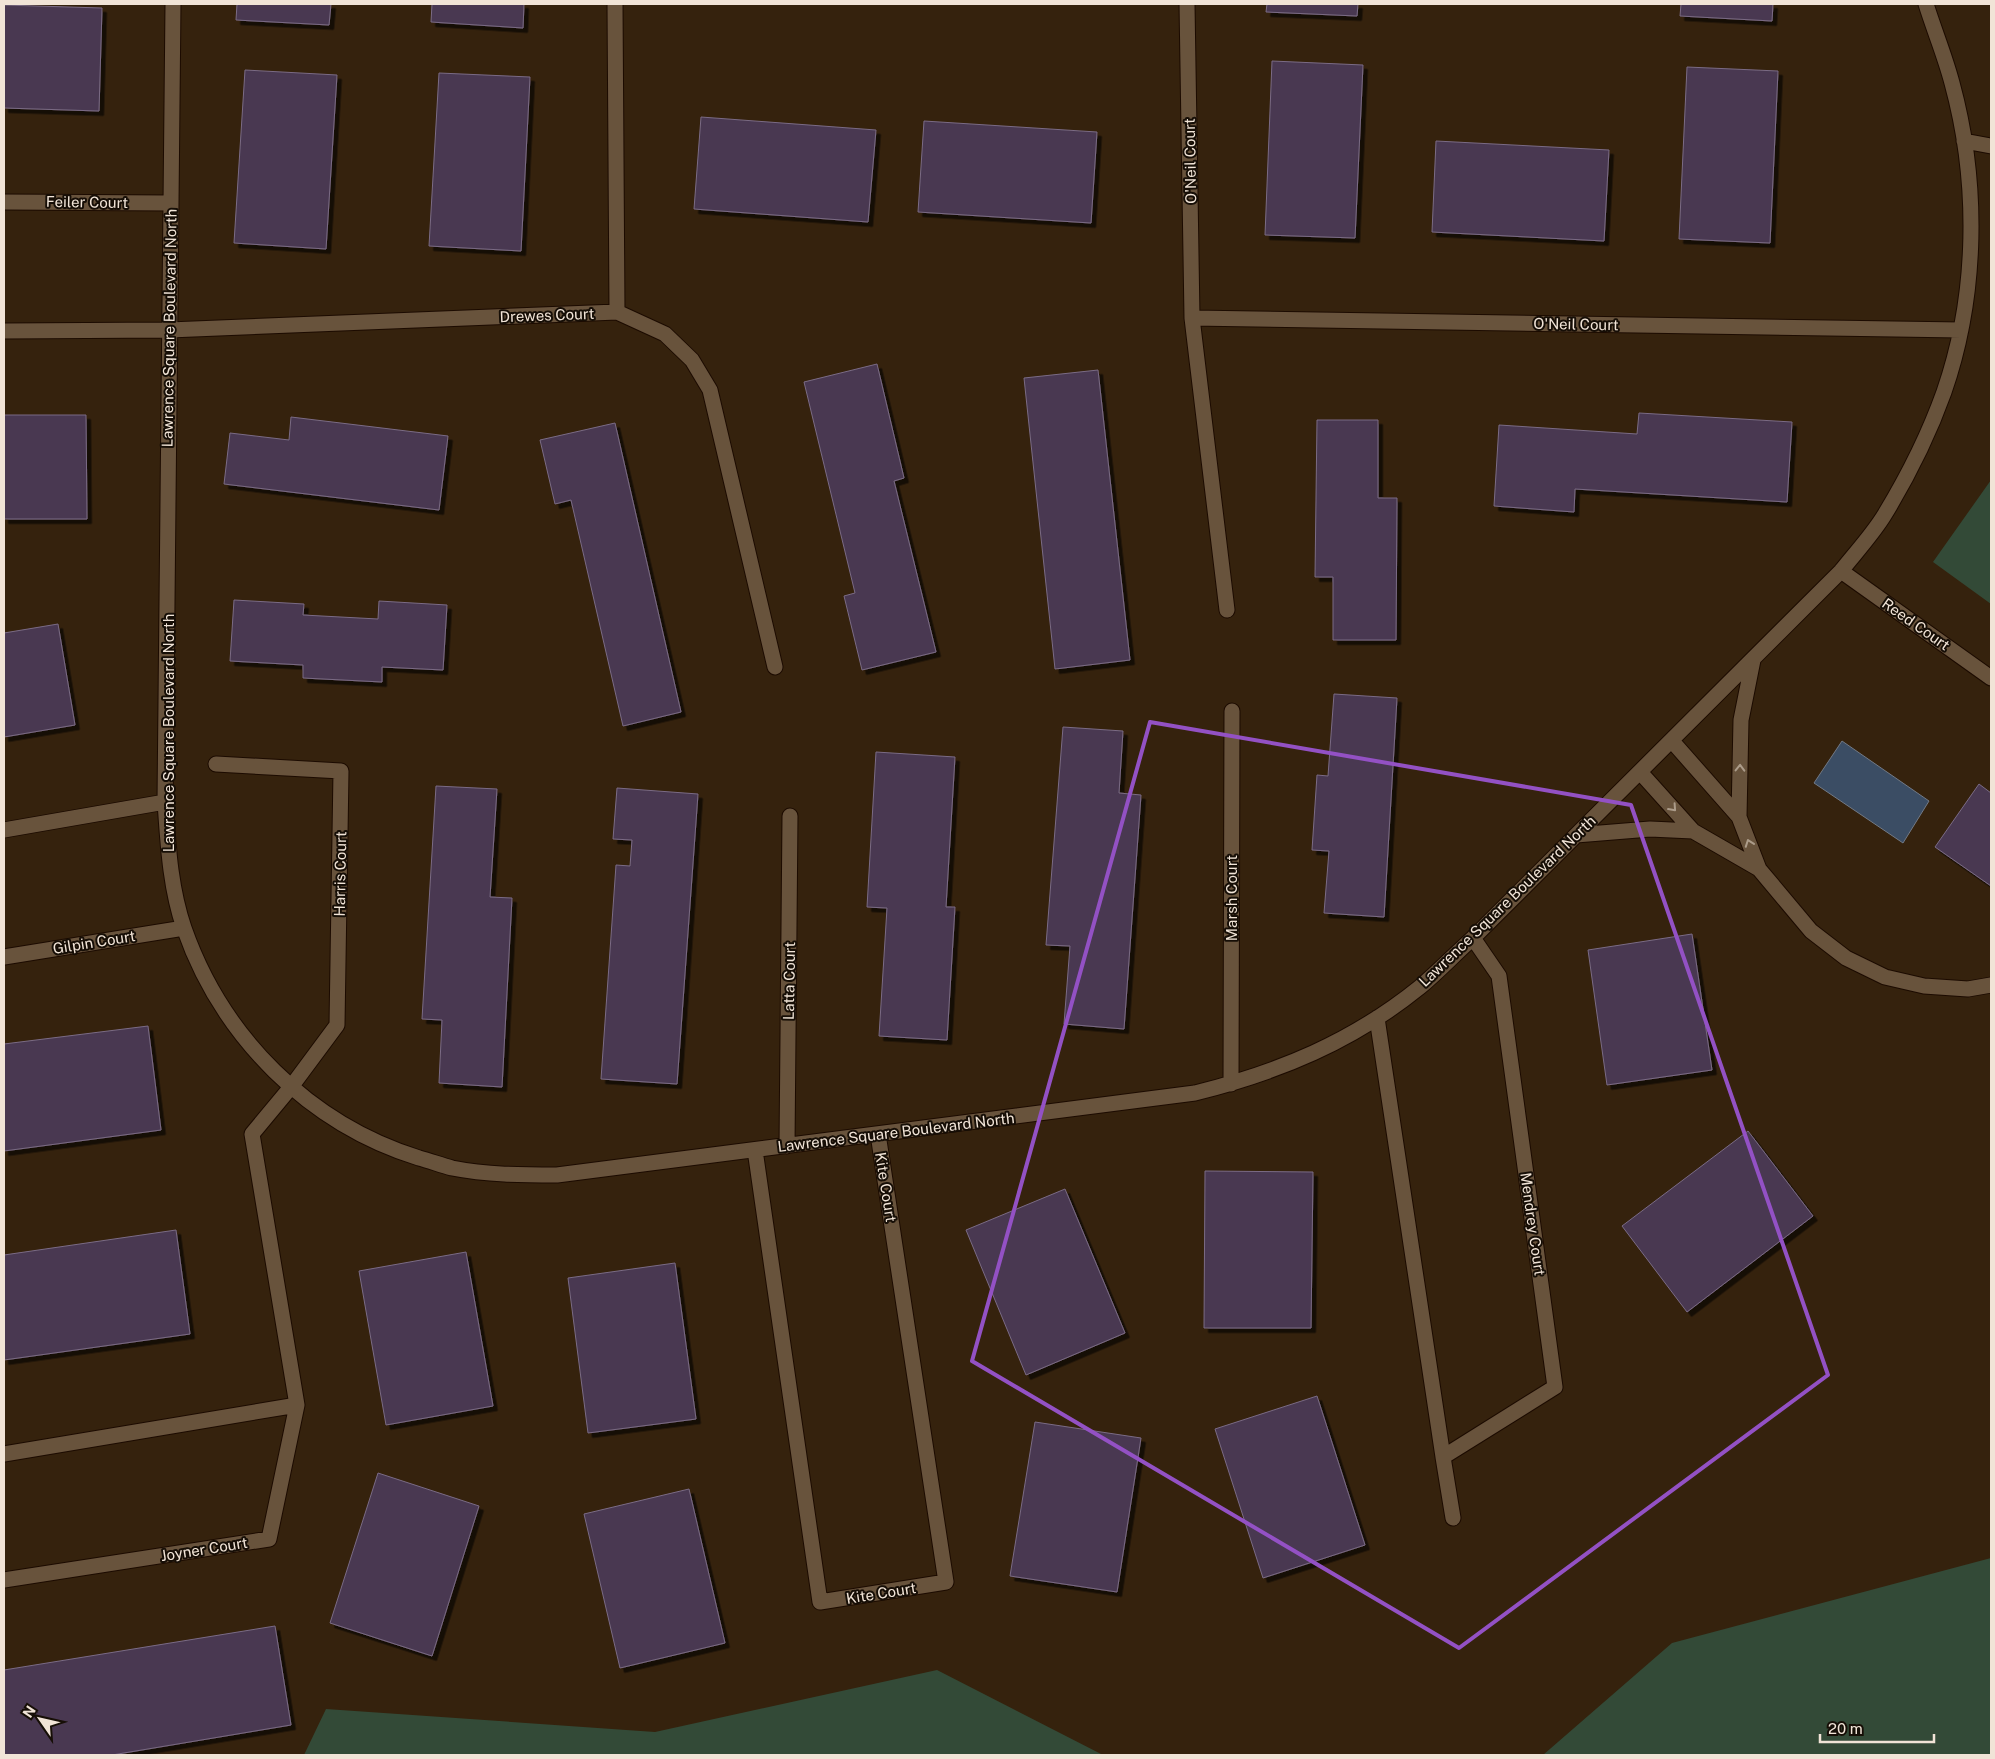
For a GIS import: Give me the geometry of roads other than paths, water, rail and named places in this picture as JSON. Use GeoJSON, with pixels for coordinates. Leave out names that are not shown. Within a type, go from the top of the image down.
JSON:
{"type":"FeatureCollection","features":[{"type":"Feature","properties":{"kind":"street","name":"Lawrence Square Boulevard North"},"geometry":{"type":"LineString","coordinates":[[173,4],[165,802],[169,866],[184,928],[206,981],[240,1034],[282,1080],[334,1120],[390,1149],[450,1167],[500,1175],[558,1175],[1195,1093],[1231,1084],[1290,1065],[1350,1035],[1377,1018],[1420,986],[1473,938],[1841,571],[1884,516],[1920,451],[1944,391],[1961,330],[1970,265],[1971,200],[1964,141],[1952,82],[1926,4]]}},
{"type":"Feature","properties":{"kind":"street"},"geometry":{"type":"LineString","coordinates":[[615,4],[618,312],[665,334],[692,360],[710,390],[776,667]]}},
{"type":"Feature","properties":{"kind":"street","name":"O'Neil Court"},"geometry":{"type":"LineString","coordinates":[[1187,4],[1192,318],[1228,610]]}},
{"type":"Feature","properties":{"kind":"street"},"geometry":{"type":"LineString","coordinates":[[1964,141],[1991,146]]}},
{"type":"Feature","properties":{"kind":"street","name":"Feiler Court"},"geometry":{"type":"LineString","coordinates":[[4,202],[170,203]]}},
{"type":"Feature","properties":{"kind":"street","name":"Drewes Court"},"geometry":{"type":"LineString","coordinates":[[169,330],[618,312]]}},
{"type":"Feature","properties":{"kind":"street","name":"O'Neil Court"},"geometry":{"type":"LineString","coordinates":[[1192,318],[1961,330]]}},
{"type":"Feature","properties":{"kind":"street"},"geometry":{"type":"LineString","coordinates":[[4,331],[169,330]]}},
{"type":"Feature","properties":{"kind":"street","name":"Reed Court"},"geometry":{"type":"LineString","coordinates":[[1841,571],[1991,678]]}},
{"type":"Feature","properties":{"kind":"street"},"geometry":{"type":"LineString","coordinates":[[1739,817],[1741,720],[1753,660]]}},
{"type":"Feature","properties":{"kind":"street","name":"Marsh Court"},"geometry":{"type":"LineString","coordinates":[[1231,1084],[1232,711]]}},
{"type":"Feature","properties":{"kind":"street"},"geometry":{"type":"LineString","coordinates":[[1672,741],[1739,817],[1759,869],[1811,931],[1846,958],[1885,977],[1924,986],[1968,989],[1991,985]]}},
{"type":"Feature","properties":{"kind":"street","name":"Harris Court"},"geometry":{"type":"LineString","coordinates":[[216,764],[341,771],[337,1025],[291,1087]]}},
{"type":"Feature","properties":{"kind":"street"},"geometry":{"type":"LineString","coordinates":[[1640,772],[1693,831],[1759,869]]}},
{"type":"Feature","properties":{"kind":"street"},"geometry":{"type":"LineString","coordinates":[[4,830],[165,802]]}},
{"type":"Feature","properties":{"kind":"street","name":"Latta Court"},"geometry":{"type":"LineString","coordinates":[[787,1146],[790,816]]}},
{"type":"Feature","properties":{"kind":"street"},"geometry":{"type":"LineString","coordinates":[[1576,835],[1650,829],[1693,831]]}},
{"type":"Feature","properties":{"kind":"street","name":"Gilpin Court"},"geometry":{"type":"LineString","coordinates":[[4,957],[184,928]]}},
{"type":"Feature","properties":{"kind":"street","name":"Mendrey Court"},"geometry":{"type":"LineString","coordinates":[[1444,1457],[1555,1387],[1499,976],[1473,938]]}},
{"type":"Feature","properties":{"kind":"street"},"geometry":{"type":"LineString","coordinates":[[1377,1018],[1453,1518]]}},
{"type":"Feature","properties":{"kind":"street","name":"Joyner Court"},"geometry":{"type":"LineString","coordinates":[[4,1580],[269,1539],[297,1405],[252,1134],[291,1087]]}},
{"type":"Feature","properties":{"kind":"street","name":"Kite Court"},"geometry":{"type":"LineString","coordinates":[[755,1150],[820,1602],[946,1582],[878,1134]]}},
{"type":"Feature","properties":{"kind":"street"},"geometry":{"type":"LineString","coordinates":[[4,1454],[297,1405]]}},
{"type":"Feature","properties":{"kind":"water"},"geometry":{"type":"Polygon","coordinates":[[[1842,741],[1929,801],[1903,843],[1814,783],[1842,741]]]}}]}
